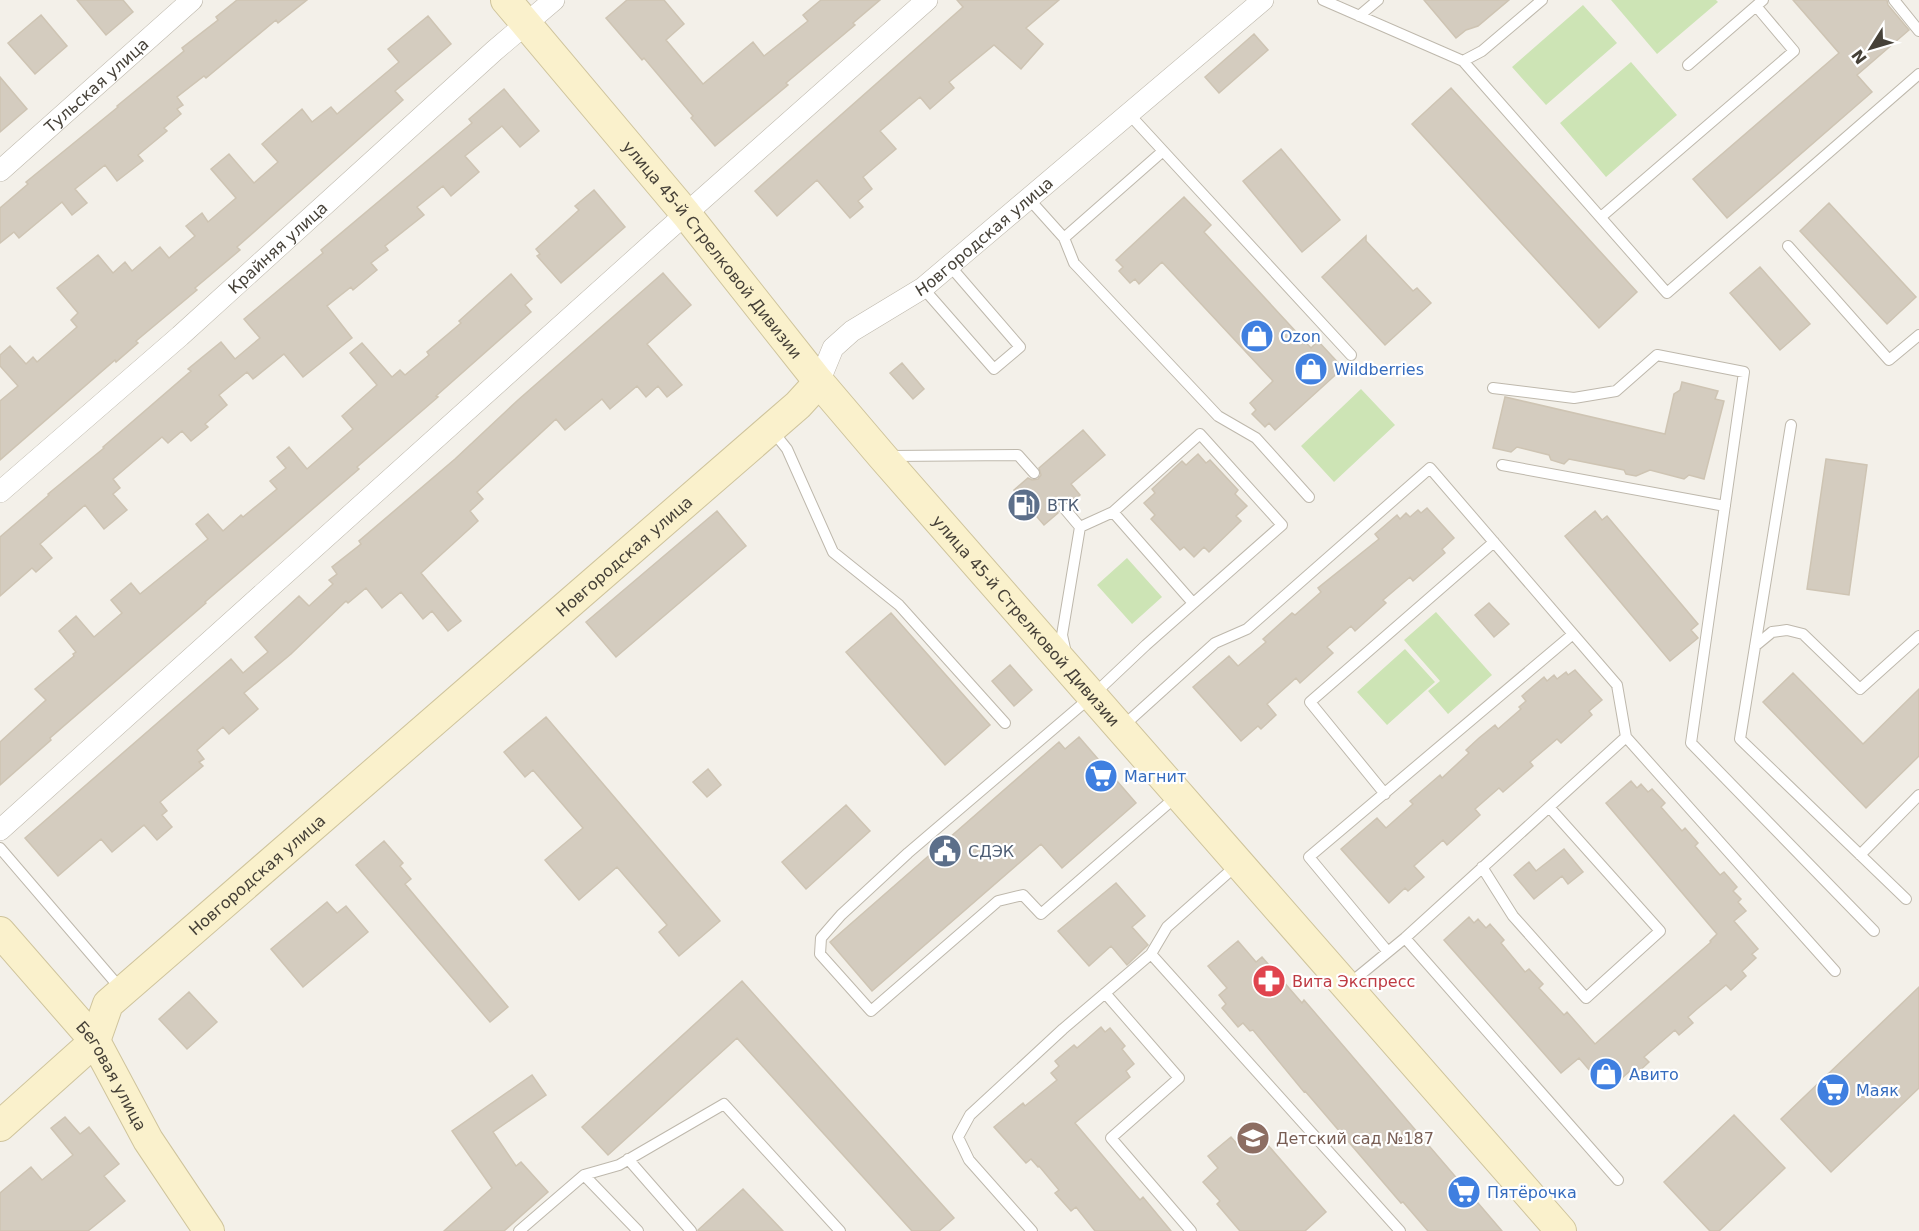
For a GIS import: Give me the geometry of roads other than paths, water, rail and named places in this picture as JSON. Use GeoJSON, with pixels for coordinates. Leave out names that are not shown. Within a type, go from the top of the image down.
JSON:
{"type":"FeatureCollection","features":[{"type":"Feature","properties":{"kind":"main road","name":"улица 45-й Стрелковой Дивизии"},"geometry":{"type":"LineString","coordinates":[[506,0],[686,214],[819,382],[882,456],[1561,1231]]}},
{"type":"Feature","properties":{"kind":"main road","name":"Новгородская улица"},"geometry":{"type":"LineString","coordinates":[[0,1126],[95,1041],[108,1004],[771,429],[819,382]]}},
{"type":"Feature","properties":{"kind":"main road","name":"Беговая улица"},"geometry":{"type":"LineString","coordinates":[[0,932],[95,1041],[148,1140],[209,1231]]}},
{"type":"Feature","properties":{"kind":"street","name":"Тульская улица"},"geometry":{"type":"LineString","coordinates":[[0,171],[192,0]]}},
{"type":"Feature","properties":{"kind":"street","name":"Крайняя улица"},"geometry":{"type":"LineString","coordinates":[[0,492],[180,336],[554,0]]}},
{"type":"Feature","properties":{"kind":"street"},"geometry":{"type":"LineString","coordinates":[[0,830],[927,0]]}},
{"type":"Feature","properties":{"kind":"street","name":"Новгородская улица"},"geometry":{"type":"LineString","coordinates":[[819,382],[833,348],[852,331],[923,288],[1263,0]]}},
{"type":"Feature","properties":{"kind":"lane"},"geometry":{"type":"LineString","coordinates":[[1323,0],[1463,61],[1666,293],[1919,74]]}},
{"type":"Feature","properties":{"kind":"lane"},"geometry":{"type":"LineString","coordinates":[[1359,16],[1378,0]]}},
{"type":"Feature","properties":{"kind":"lane"},"geometry":{"type":"LineString","coordinates":[[1463,61],[1482,51],[1542,0]]}},
{"type":"Feature","properties":{"kind":"lane"},"geometry":{"type":"LineString","coordinates":[[1894,0],[1919,31]]}},
{"type":"Feature","properties":{"kind":"lane"},"geometry":{"type":"LineString","coordinates":[[1600,217],[1794,51],[1760,3],[1688,65]]}},
{"type":"Feature","properties":{"kind":"lane"},"geometry":{"type":"LineString","coordinates":[[1129,114],[1351,355]]}},
{"type":"Feature","properties":{"kind":"lane"},"geometry":{"type":"LineString","coordinates":[[1064,238],[1163,151]]}},
{"type":"Feature","properties":{"kind":"lane"},"geometry":{"type":"LineString","coordinates":[[1029,199],[1064,238],[1074,263],[1210,408],[1218,416],[1256,438],[1309,496]]}},
{"type":"Feature","properties":{"kind":"lane"},"geometry":{"type":"LineString","coordinates":[[1788,246],[1889,360],[1919,335]]}},
{"type":"Feature","properties":{"kind":"lane"},"geometry":{"type":"LineString","coordinates":[[923,288],[994,369],[1020,346],[950,266]]}},
{"type":"Feature","properties":{"kind":"lane"},"geometry":{"type":"LineString","coordinates":[[1492,388],[1574,398],[1616,391],[1657,355],[1744,372],[1691,743],[1874,932]]}},
{"type":"Feature","properties":{"kind":"lane"},"geometry":{"type":"LineString","coordinates":[[1791,425],[1740,739],[1906,899]]}},
{"type":"Feature","properties":{"kind":"lane"},"geometry":{"type":"LineString","coordinates":[[771,429],[787,449],[833,552],[899,605],[1005,723]]}},
{"type":"Feature","properties":{"kind":"lane"},"geometry":{"type":"LineString","coordinates":[[1080,527],[1113,512],[1200,434],[1282,525],[1092,696],[908,854],[841,915],[821,939],[820,954],[872,1011],[998,901],[1023,895],[1041,915],[1178,794]]}},
{"type":"Feature","properties":{"kind":"lane"},"geometry":{"type":"LineString","coordinates":[[882,456],[1018,455],[1034,473]]}},
{"type":"Feature","properties":{"kind":"lane"},"geometry":{"type":"LineString","coordinates":[[1503,465],[1725,506]]}},
{"type":"Feature","properties":{"kind":"lane"},"geometry":{"type":"LineString","coordinates":[[1120,729],[1215,643],[1247,629],[1430,468],[1617,685],[1626,737],[1835,971]]}},
{"type":"Feature","properties":{"kind":"lane"},"geometry":{"type":"LineString","coordinates":[[1064,508],[1080,527],[1062,635],[1072,673]]}},
{"type":"Feature","properties":{"kind":"lane"},"geometry":{"type":"LineString","coordinates":[[1113,512],[1193,603]]}},
{"type":"Feature","properties":{"kind":"lane"},"geometry":{"type":"LineString","coordinates":[[1385,794],[1310,702],[1494,542]]}},
{"type":"Feature","properties":{"kind":"lane"},"geometry":{"type":"LineString","coordinates":[[1755,646],[1772,632],[1787,630],[1803,634],[1860,689],[1919,636]]}},
{"type":"Feature","properties":{"kind":"lane"},"geometry":{"type":"LineString","coordinates":[[1388,952],[1309,857],[1573,634]]}},
{"type":"Feature","properties":{"kind":"lane"},"geometry":{"type":"LineString","coordinates":[[1346,986],[1405,938],[1626,737]]}},
{"type":"Feature","properties":{"kind":"lane"},"geometry":{"type":"LineString","coordinates":[[1860,855],[1919,795]]}},
{"type":"Feature","properties":{"kind":"lane"},"geometry":{"type":"LineString","coordinates":[[1482,867],[1513,916],[1586,998],[1660,931],[1549,807]]}},
{"type":"Feature","properties":{"kind":"lane"},"geometry":{"type":"LineString","coordinates":[[0,848],[123,991]]}},
{"type":"Feature","properties":{"kind":"lane"},"geometry":{"type":"LineString","coordinates":[[1032,1231],[969,1160],[958,1137],[970,1114],[1063,1029],[1151,954],[1167,927],[1239,864]]}},
{"type":"Feature","properties":{"kind":"lane"},"geometry":{"type":"LineString","coordinates":[[1405,938],[1618,1180]]}},
{"type":"Feature","properties":{"kind":"lane"},"geometry":{"type":"LineString","coordinates":[[1151,954],[1400,1231]]}},
{"type":"Feature","properties":{"kind":"lane"},"geometry":{"type":"LineString","coordinates":[[1106,993],[1179,1078],[1111,1138],[1191,1231]]}},
{"type":"Feature","properties":{"kind":"lane"},"geometry":{"type":"LineString","coordinates":[[519,1231],[584,1175],[619,1165],[724,1104],[840,1231]]}},
{"type":"Feature","properties":{"kind":"lane"},"geometry":{"type":"LineString","coordinates":[[628,1159],[691,1231]]}},
{"type":"Feature","properties":{"kind":"lane"},"geometry":{"type":"LineString","coordinates":[[584,1175],[638,1231]]}},
{"type":"Feature","properties":{"kind":"place","name":"Ozon"},"geometry":{"type":"Point","coordinates":[1257,336]}},
{"type":"Feature","properties":{"kind":"place","name":"Wildberries"},"geometry":{"type":"Point","coordinates":[1311,369]}},
{"type":"Feature","properties":{"kind":"place","name":"ВТК"},"geometry":{"type":"Point","coordinates":[1024,505]}},
{"type":"Feature","properties":{"kind":"place","name":"Магнит"},"geometry":{"type":"Point","coordinates":[1101,776]}},
{"type":"Feature","properties":{"kind":"place","name":"СДЭК"},"geometry":{"type":"Point","coordinates":[945,851]}},
{"type":"Feature","properties":{"kind":"place","name":"Вита Экспресс"},"geometry":{"type":"Point","coordinates":[1269,981]}},
{"type":"Feature","properties":{"kind":"place","name":"Авито"},"geometry":{"type":"Point","coordinates":[1606,1074]}},
{"type":"Feature","properties":{"kind":"place","name":"Маяк"},"geometry":{"type":"Point","coordinates":[1833,1090]}},
{"type":"Feature","properties":{"kind":"place","name":"Детский сад №187"},"geometry":{"type":"Point","coordinates":[1253,1138]}},
{"type":"Feature","properties":{"kind":"place","name":"Пятёрочка"},"geometry":{"type":"Point","coordinates":[1464,1192]}}]}
